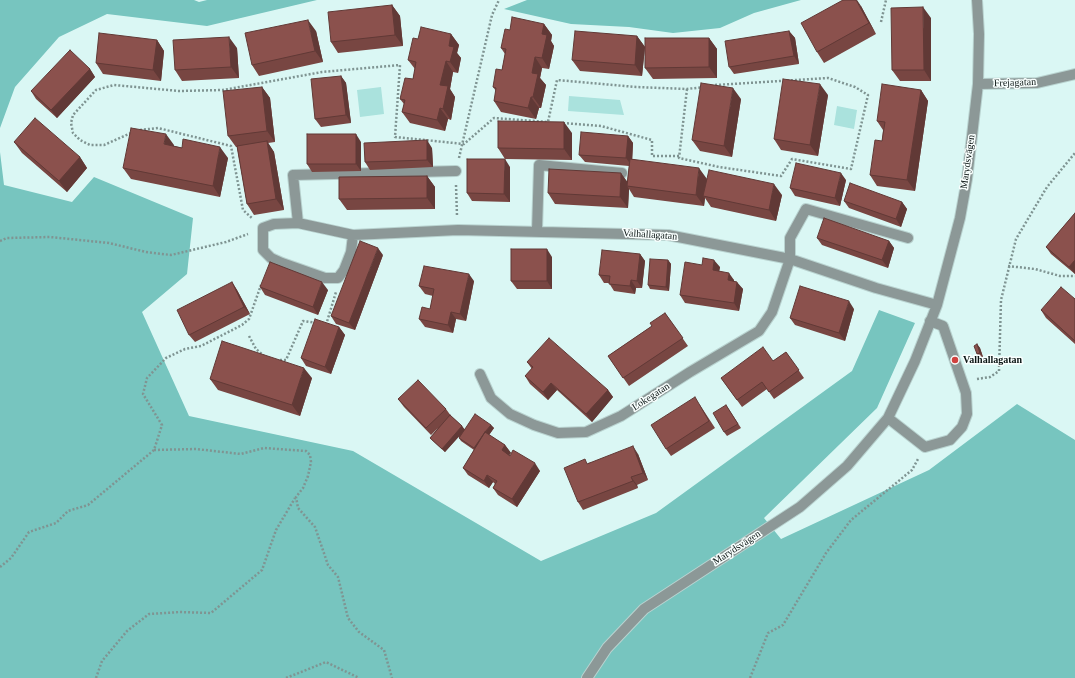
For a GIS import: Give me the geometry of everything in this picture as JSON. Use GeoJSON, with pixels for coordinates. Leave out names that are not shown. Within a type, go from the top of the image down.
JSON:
{"type":"FeatureCollection","features":[{"type":"Feature","properties":{"kind":"street","name":"Marydsvägen"},"geometry":{"type":"LineString","coordinates":[[587,678],[606,648],[644,609],[800,507],[847,466],[888,418],[915,361],[937,305],[960,218],[967,179],[978,84],[979,34],[977,0]]}},
{"type":"Feature","properties":{"kind":"street","name":"Frejagatan"},"geometry":{"type":"LineString","coordinates":[[978,84],[1037,83],[1075,74]]}},
{"type":"Feature","properties":{"kind":"street"},"geometry":{"type":"LineString","coordinates":[[537,231],[539,165],[622,173]]}},
{"type":"Feature","properties":{"kind":"street"},"geometry":{"type":"LineString","coordinates":[[298,223],[293,175],[456,171]]}},
{"type":"Feature","properties":{"kind":"street","name":"Lokegatan"},"geometry":{"type":"LineString","coordinates":[[480,374],[491,398],[510,414],[534,425],[558,433],[586,432],[621,416],[690,372],[759,331],[772,312],[790,259],[790,238],[806,209],[908,238]]}},
{"type":"Feature","properties":{"kind":"street","name":"Valhallagatan"},"geometry":{"type":"LineString","coordinates":[[263,228],[274,224],[298,223],[353,235],[458,230],[668,235],[790,259],[876,288],[937,305]]}},
{"type":"Feature","properties":{"kind":"street"},"geometry":{"type":"LineString","coordinates":[[263,228],[263,250],[271,258],[325,278],[338,278],[344,270],[351,252],[353,235]]}},
{"type":"Feature","properties":{"kind":"street"},"geometry":{"type":"LineString","coordinates":[[888,418],[925,447],[950,440],[962,427],[967,414],[966,393],[943,326],[930,321]]}},
{"type":"Feature","properties":{"kind":"path"},"geometry":{"type":"LineString","coordinates":[[464,144],[492,15],[499,0]]}},
{"type":"Feature","properties":{"kind":"path"},"geometry":{"type":"LineString","coordinates":[[881,22],[886,0]]}},
{"type":"Feature","properties":{"kind":"path"},"geometry":{"type":"LineString","coordinates":[[0,241],[7,238],[50,238],[109,243],[146,252],[171,255],[226,242],[263,228],[243,210],[231,146],[158,128],[143,129],[104,144],[90,145],[73,134],[71,123],[73,115],[96,90],[114,85],[179,91],[223,90],[322,72],[400,65],[396,137],[464,144],[494,118],[601,126],[652,140],[652,156],[679,156],[679,158],[719,167],[781,176],[792,159],[852,169],[868,95],[855,87],[828,78],[735,83],[687,88],[636,87],[557,80],[548,122]]}},
{"type":"Feature","properties":{"kind":"path"},"geometry":{"type":"LineString","coordinates":[[679,156],[687,88]]}},
{"type":"Feature","properties":{"kind":"path"},"geometry":{"type":"LineString","coordinates":[[971,376],[975,380],[990,377],[999,371],[1001,300],[1008,266],[1016,239],[1043,193],[1075,153]]}},
{"type":"Feature","properties":{"kind":"path"},"geometry":{"type":"LineString","coordinates":[[0,567],[11,558],[29,532],[56,523],[68,511],[88,505],[154,450],[162,425],[143,394],[147,378],[166,358],[185,349],[201,346],[249,320],[271,258]]}},
{"type":"Feature","properties":{"kind":"path"},"geometry":{"type":"LineString","coordinates":[[1008,266],[1035,269],[1060,276],[1075,276]]}},
{"type":"Feature","properties":{"kind":"path"},"geometry":{"type":"LineString","coordinates":[[278,360],[286,360],[303,321],[326,325],[336,298],[338,278]]}},
{"type":"Feature","properties":{"kind":"path"},"geometry":{"type":"LineString","coordinates":[[249,336],[256,349],[268,359]]}},
{"type":"Feature","properties":{"kind":"path"},"geometry":{"type":"LineString","coordinates":[[750,678],[768,633],[783,625],[826,553],[851,520],[912,470],[925,447]]}},
{"type":"Feature","properties":{"kind":"path"},"geometry":{"type":"LineString","coordinates":[[96,678],[102,661],[127,631],[149,614],[180,612],[212,613],[262,570],[276,530],[303,488],[308,476],[311,462],[310,455],[306,451],[264,448],[241,454],[196,449],[154,450]]}},
{"type":"Feature","properties":{"kind":"path"},"geometry":{"type":"LineString","coordinates":[[296,497],[298,508],[315,527],[328,565],[338,576],[348,618],[359,632],[384,650],[392,678]]}},
{"type":"Feature","properties":{"kind":"path"},"geometry":{"type":"LineString","coordinates":[[286,678],[326,662],[358,678]]}},
{"type":"Feature","properties":{"kind":"shaded area"},"geometry":{"type":"Polygon","coordinates":[[[0,0],[194,0],[199,2],[207,0],[317,0],[207,26],[107,14],[59,37],[15,87],[0,128],[0,0]]]}},
{"type":"Feature","properties":{"kind":"shaded area"},"geometry":{"type":"Polygon","coordinates":[[[527,0],[801,0],[754,13],[720,28],[673,33],[629,27],[571,24],[504,9],[527,0]]]}},
{"type":"Feature","properties":{"kind":"shaded area"},"geometry":{"type":"Polygon","coordinates":[[[381,87],[384,114],[360,117],[357,90],[381,87]]]}},
{"type":"Feature","properties":{"kind":"shaded area"},"geometry":{"type":"Polygon","coordinates":[[[569,96],[620,100],[624,115],[568,111],[569,96]]]}},
{"type":"Feature","properties":{"kind":"shaded area"},"geometry":{"type":"Polygon","coordinates":[[[837,106],[857,110],[854,129],[834,125],[837,106]]]}},
{"type":"Feature","properties":{"kind":"shaded area"},"geometry":{"type":"Polygon","coordinates":[[[0,152],[4,185],[72,202],[94,177],[193,218],[187,274],[142,312],[189,416],[353,451],[541,561],[656,513],[852,371],[879,310],[915,323],[877,408],[764,518],[781,539],[929,470],[1017,404],[1075,440],[1075,678],[0,678],[0,152]]]}},
{"type":"Feature","properties":{"kind":"building"},"geometry":{"type":"Polygon","coordinates":[[[843,0],[856,0],[869,23],[817,52],[801,23],[843,0]]]}},
{"type":"Feature","properties":{"kind":"building"},"geometry":{"type":"Polygon","coordinates":[[[392,5],[395,35],[331,42],[328,12],[392,5]]]}},
{"type":"Feature","properties":{"kind":"building"},"geometry":{"type":"Polygon","coordinates":[[[923,7],[924,70],[892,70],[891,8],[923,7]]]}},
{"type":"Feature","properties":{"kind":"building"},"geometry":{"type":"Polygon","coordinates":[[[512,17],[544,24],[542,34],[547,35],[542,58],[535,57],[532,73],[538,74],[533,97],[531,97],[528,108],[494,101],[496,88],[493,87],[496,69],[502,70],[506,49],[501,48],[505,29],[510,30],[512,17]]]}},
{"type":"Feature","properties":{"kind":"building"},"geometry":{"type":"Polygon","coordinates":[[[308,20],[315,51],[252,65],[245,33],[308,20]]]}},
{"type":"Feature","properties":{"kind":"building"},"geometry":{"type":"Polygon","coordinates":[[[421,27],[451,34],[449,46],[454,47],[450,62],[446,61],[440,85],[448,86],[443,109],[440,108],[437,120],[402,112],[405,100],[400,99],[405,78],[413,79],[416,62],[408,60],[413,38],[418,39],[421,27]]]}},
{"type":"Feature","properties":{"kind":"building"},"geometry":{"type":"Polygon","coordinates":[[[575,31],[637,36],[635,65],[572,60],[575,31]]]}},
{"type":"Feature","properties":{"kind":"building"},"geometry":{"type":"Polygon","coordinates":[[[789,31],[794,56],[729,67],[725,41],[789,31]]]}},
{"type":"Feature","properties":{"kind":"building"},"geometry":{"type":"Polygon","coordinates":[[[99,33],[157,40],[153,70],[96,63],[99,33]]]}},
{"type":"Feature","properties":{"kind":"building"},"geometry":{"type":"Polygon","coordinates":[[[229,37],[231,67],[175,70],[173,40],[229,37]]]}},
{"type":"Feature","properties":{"kind":"building"},"geometry":{"type":"Polygon","coordinates":[[[645,38],[709,38],[709,67],[645,68],[645,38]]]}},
{"type":"Feature","properties":{"kind":"building"},"geometry":{"type":"Polygon","coordinates":[[[70,50],[90,69],[51,110],[31,91],[70,50]]]}},
{"type":"Feature","properties":{"kind":"building"},"geometry":{"type":"Polygon","coordinates":[[[341,76],[346,115],[315,119],[311,79],[341,76]]]}},
{"type":"Feature","properties":{"kind":"building"},"geometry":{"type":"Polygon","coordinates":[[[783,79],[820,84],[810,145],[774,139],[783,79]]]}},
{"type":"Feature","properties":{"kind":"building"},"geometry":{"type":"Polygon","coordinates":[[[701,83],[733,88],[724,146],[692,140],[701,83]]]}},
{"type":"Feature","properties":{"kind":"building"},"geometry":{"type":"Polygon","coordinates":[[[882,84],[921,90],[907,180],[870,175],[875,140],[882,141],[885,122],[877,121],[882,84]]]}},
{"type":"Feature","properties":{"kind":"building"},"geometry":{"type":"Polygon","coordinates":[[[262,87],[267,131],[228,136],[223,91],[262,87]]]}},
{"type":"Feature","properties":{"kind":"building"},"geometry":{"type":"Polygon","coordinates":[[[35,118],[80,157],[59,181],[14,142],[35,118]]]}},
{"type":"Feature","properties":{"kind":"building"},"geometry":{"type":"Polygon","coordinates":[[[498,121],[564,122],[564,149],[498,148],[498,121]]]}},
{"type":"Feature","properties":{"kind":"building"},"geometry":{"type":"Polygon","coordinates":[[[131,128],[166,134],[164,144],[182,148],[183,139],[220,147],[213,186],[123,168],[131,128]]]}},
{"type":"Feature","properties":{"kind":"building"},"geometry":{"type":"Polygon","coordinates":[[[581,132],[628,136],[626,158],[579,155],[581,132]]]}},
{"type":"Feature","properties":{"kind":"building"},"geometry":{"type":"Polygon","coordinates":[[[307,134],[356,134],[356,164],[307,164],[307,134]]]}},
{"type":"Feature","properties":{"kind":"building"},"geometry":{"type":"Polygon","coordinates":[[[427,140],[427,160],[365,162],[364,143],[427,140]]]}},
{"type":"Feature","properties":{"kind":"building"},"geometry":{"type":"Polygon","coordinates":[[[267,141],[276,199],[247,204],[237,146],[267,141]]]}},
{"type":"Feature","properties":{"kind":"building"},"geometry":{"type":"Polygon","coordinates":[[[467,159],[505,159],[504,194],[467,193],[467,159]]]}},
{"type":"Feature","properties":{"kind":"building"},"geometry":{"type":"Polygon","coordinates":[[[630,159],[699,168],[696,195],[627,186],[630,159]]]}},
{"type":"Feature","properties":{"kind":"building"},"geometry":{"type":"Polygon","coordinates":[[[796,163],[841,173],[835,198],[790,188],[796,163]]]}},
{"type":"Feature","properties":{"kind":"building"},"geometry":{"type":"Polygon","coordinates":[[[549,169],[621,173],[620,197],[548,193],[549,169]]]}},
{"type":"Feature","properties":{"kind":"building"},"geometry":{"type":"Polygon","coordinates":[[[709,170],[774,184],[769,210],[703,196],[709,170]]]}},
{"type":"Feature","properties":{"kind":"building"},"geometry":{"type":"Polygon","coordinates":[[[427,176],[427,198],[339,199],[339,177],[427,176]]]}},
{"type":"Feature","properties":{"kind":"building"},"geometry":{"type":"Polygon","coordinates":[[[850,183],[902,202],[896,219],[844,201],[850,183]]]}},
{"type":"Feature","properties":{"kind":"building"},"geometry":{"type":"Polygon","coordinates":[[[1075,213],[1075,260],[1069,267],[1046,247],[1075,213]]]}},
{"type":"Feature","properties":{"kind":"building"},"geometry":{"type":"Polygon","coordinates":[[[824,218],[889,241],[882,260],[817,238],[824,218]]]}},
{"type":"Feature","properties":{"kind":"building"},"geometry":{"type":"Polygon","coordinates":[[[360,241],[378,248],[349,323],[331,316],[360,241]]]}},
{"type":"Feature","properties":{"kind":"building"},"geometry":{"type":"Polygon","coordinates":[[[511,249],[547,249],[547,281],[511,281],[511,249]]]}},
{"type":"Feature","properties":{"kind":"building"},"geometry":{"type":"Polygon","coordinates":[[[602,250],[640,254],[637,281],[631,280],[630,286],[609,284],[610,276],[599,275],[602,250]]]}},
{"type":"Feature","properties":{"kind":"building"},"geometry":{"type":"Polygon","coordinates":[[[703,258],[714,260],[713,270],[729,273],[728,280],[737,282],[734,303],[680,295],[685,262],[702,265],[703,258]]]}},
{"type":"Feature","properties":{"kind":"building"},"geometry":{"type":"Polygon","coordinates":[[[650,259],[668,260],[666,287],[648,285],[650,259]]]}},
{"type":"Feature","properties":{"kind":"building"},"geometry":{"type":"Polygon","coordinates":[[[270,262],[322,282],[313,307],[260,287],[270,262]]]}},
{"type":"Feature","properties":{"kind":"building"},"geometry":{"type":"Polygon","coordinates":[[[424,266],[469,274],[460,314],[451,312],[448,325],[419,319],[422,307],[430,309],[434,289],[419,286],[424,266]]]}},
{"type":"Feature","properties":{"kind":"building"},"geometry":{"type":"Polygon","coordinates":[[[232,282],[244,307],[189,335],[177,310],[232,282]]]}},
{"type":"Feature","properties":{"kind":"building"},"geometry":{"type":"Polygon","coordinates":[[[800,286],[849,301],[839,333],[790,318],[800,286]]]}},
{"type":"Feature","properties":{"kind":"building"},"geometry":{"type":"Polygon","coordinates":[[[1061,287],[1075,299],[1075,341],[1041,310],[1061,287]]]}},
{"type":"Feature","properties":{"kind":"building"},"geometry":{"type":"Polygon","coordinates":[[[665,313],[683,338],[623,378],[608,356],[652,326],[650,323],[665,313]]]}},
{"type":"Feature","properties":{"kind":"building"},"geometry":{"type":"Polygon","coordinates":[[[315,319],[339,327],[325,367],[301,358],[315,319]]]}},
{"type":"Feature","properties":{"kind":"building"},"geometry":{"type":"Polygon","coordinates":[[[549,338],[608,390],[586,414],[551,383],[543,392],[525,376],[533,367],[527,362],[549,338]]]}},
{"type":"Feature","properties":{"kind":"building"},"geometry":{"type":"Polygon","coordinates":[[[222,341],[304,368],[292,405],[210,379],[222,341]]]}},
{"type":"Feature","properties":{"kind":"building"},"geometry":{"type":"Polygon","coordinates":[[[977,344],[980,353],[977,354],[974,346],[977,344]]]}},
{"type":"Feature","properties":{"kind":"building"},"geometry":{"type":"Polygon","coordinates":[[[763,347],[773,361],[786,352],[799,370],[769,392],[762,382],[737,400],[721,378],[763,347]]]}},
{"type":"Feature","properties":{"kind":"building"},"geometry":{"type":"Polygon","coordinates":[[[418,380],[446,409],[426,428],[398,399],[418,380]]]}},
{"type":"Feature","properties":{"kind":"building"},"geometry":{"type":"Polygon","coordinates":[[[695,397],[709,421],[666,449],[651,425],[695,397]]]}},
{"type":"Feature","properties":{"kind":"building"},"geometry":{"type":"Polygon","coordinates":[[[726,405],[738,424],[724,432],[713,413],[726,405]]]}},
{"type":"Feature","properties":{"kind":"building"},"geometry":{"type":"Polygon","coordinates":[[[475,414],[491,425],[474,448],[459,438],[475,414]]]}},
{"type":"Feature","properties":{"kind":"building"},"geometry":{"type":"Polygon","coordinates":[[[450,415],[462,426],[442,449],[430,438],[450,415]]]}},
{"type":"Feature","properties":{"kind":"building"},"geometry":{"type":"Polygon","coordinates":[[[485,432],[505,445],[502,450],[510,456],[513,450],[535,463],[512,499],[493,488],[497,481],[487,475],[484,481],[463,468],[485,432]]]}},
{"type":"Feature","properties":{"kind":"building"},"geometry":{"type":"Polygon","coordinates":[[[633,446],[643,473],[631,477],[633,481],[578,502],[564,468],[585,459],[587,464],[633,446]]]}},
{"type":"Feature","properties":{"kind":"place","name":"Valhallagatan"},"geometry":{"type":"Point","coordinates":[955,360]}}]}
